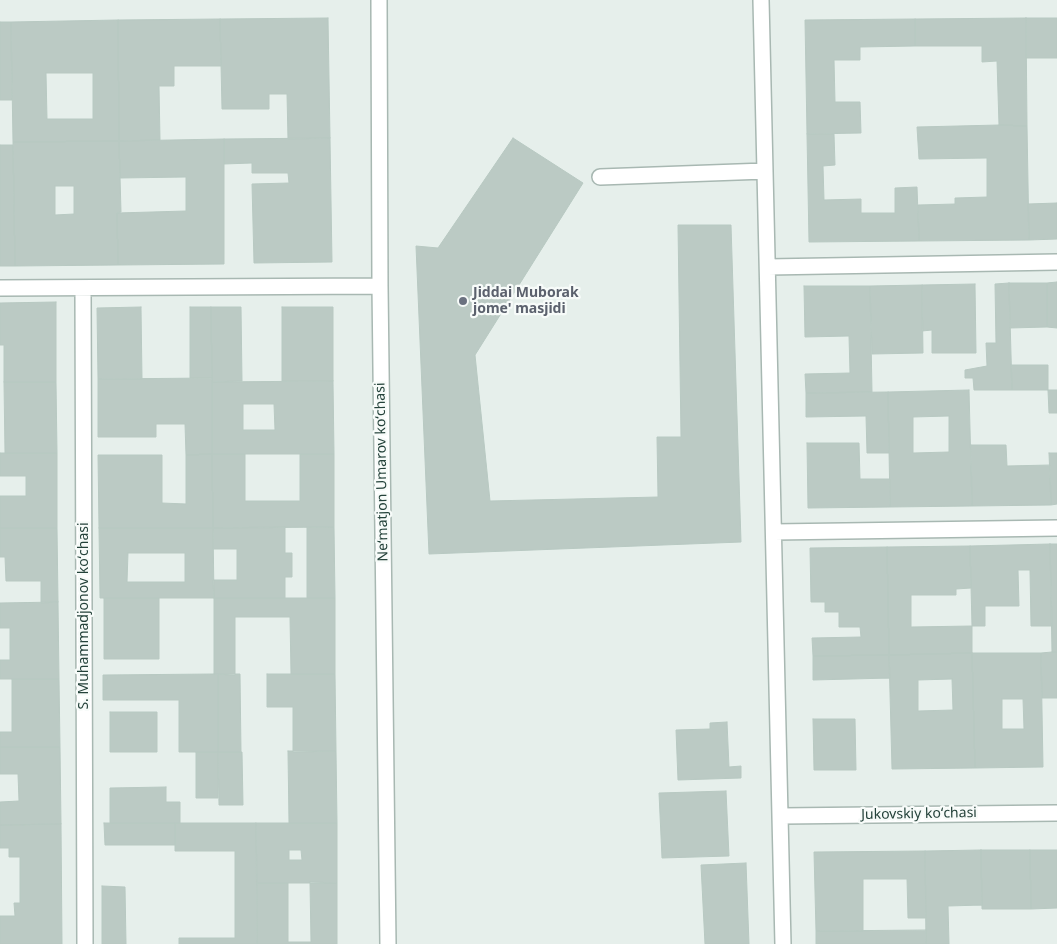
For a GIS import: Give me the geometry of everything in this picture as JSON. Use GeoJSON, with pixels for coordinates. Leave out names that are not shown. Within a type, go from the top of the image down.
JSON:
{"type":"FeatureCollection","features":[{"type":"Feature","properties":{"kind":"street","name":"Neʻmatjon Umarov koʻchasi"},"geometry":{"type":"LineString","coordinates":[[379,0],[380,286],[388,944]]}},
{"type":"Feature","properties":{"kind":"street"},"geometry":{"type":"LineString","coordinates":[[761,0],[782,816],[783,944]]}},
{"type":"Feature","properties":{"kind":"street"},"geometry":{"type":"LineString","coordinates":[[600,177],[765,171]]}},
{"type":"Feature","properties":{"kind":"street"},"geometry":{"type":"LineString","coordinates":[[768,267],[1057,262]]}},
{"type":"Feature","properties":{"kind":"street"},"geometry":{"type":"LineString","coordinates":[[0,288],[380,286]]}},
{"type":"Feature","properties":{"kind":"street","name":"S. Muhammadjonov koʻchasi"},"geometry":{"type":"LineString","coordinates":[[83,288],[85,944]]}},
{"type":"Feature","properties":{"kind":"street"},"geometry":{"type":"LineString","coordinates":[[774,532],[1057,528]]}},
{"type":"Feature","properties":{"kind":"street","name":"Jukovskiy koʻchasi"},"geometry":{"type":"LineString","coordinates":[[782,816],[1057,813]]}},
{"type":"Feature","properties":{"kind":"building"},"geometry":{"type":"Polygon","coordinates":[[[328,18],[330,138],[288,139],[287,94],[269,94],[269,109],[222,109],[220,19],[328,18]]]}},
{"type":"Feature","properties":{"kind":"building"},"geometry":{"type":"Polygon","coordinates":[[[1026,18],[1027,126],[999,125],[997,61],[982,62],[982,46],[915,46],[915,19],[1026,18]]]}},
{"type":"Feature","properties":{"kind":"building"},"geometry":{"type":"Polygon","coordinates":[[[1026,18],[1057,18],[1057,58],[1026,58],[1026,18]]]}},
{"type":"Feature","properties":{"kind":"building"},"geometry":{"type":"Polygon","coordinates":[[[220,19],[221,66],[174,66],[174,86],[159,86],[160,140],[119,141],[118,20],[220,19]]]}},
{"type":"Feature","properties":{"kind":"building"},"geometry":{"type":"Polygon","coordinates":[[[915,19],[915,46],[860,47],[860,60],[834,60],[835,102],[860,102],[861,133],[807,134],[805,20],[915,19]]]}},
{"type":"Feature","properties":{"kind":"building"},"geometry":{"type":"Polygon","coordinates":[[[118,20],[119,141],[13,142],[11,22],[118,20]],[[46,73],[47,119],[93,119],[93,73],[46,73]]]}},
{"type":"Feature","properties":{"kind":"building"},"geometry":{"type":"Polygon","coordinates":[[[0,22],[11,22],[12,100],[0,100],[0,22]]]}},
{"type":"Feature","properties":{"kind":"building"},"geometry":{"type":"Polygon","coordinates":[[[1027,126],[1029,240],[919,241],[918,205],[955,204],[955,198],[987,197],[987,158],[919,159],[917,127],[1027,126]]]}},
{"type":"Feature","properties":{"kind":"building"},"geometry":{"type":"Polygon","coordinates":[[[807,134],[834,134],[835,165],[823,166],[824,200],[861,199],[861,213],[895,213],[895,188],[917,187],[919,241],[809,242],[807,134]]]}},
{"type":"Feature","properties":{"kind":"building"},"geometry":{"type":"Polygon","coordinates":[[[330,138],[332,262],[254,263],[252,184],[289,183],[288,173],[252,173],[252,163],[224,164],[224,139],[330,138]]]}},
{"type":"Feature","properties":{"kind":"building","name":"Jiddai Muborak jome' masjidi"},"geometry":{"type":"Polygon","coordinates":[[[513,138],[583,183],[475,355],[490,501],[658,497],[657,437],[681,437],[678,225],[731,225],[741,542],[429,554],[416,246],[438,248],[513,138]]]}},
{"type":"Feature","properties":{"kind":"building"},"geometry":{"type":"Polygon","coordinates":[[[224,139],[224,264],[118,265],[117,213],[186,211],[186,177],[120,178],[119,141],[224,139]]]}},
{"type":"Feature","properties":{"kind":"building"},"geometry":{"type":"Polygon","coordinates":[[[119,141],[121,212],[117,213],[118,265],[15,266],[13,142],[119,141]],[[55,186],[55,215],[74,214],[74,186],[55,186]]]}},
{"type":"Feature","properties":{"kind":"building"},"geometry":{"type":"Polygon","coordinates":[[[0,145],[13,145],[15,266],[0,266],[0,145]]]}},
{"type":"Feature","properties":{"kind":"building"},"geometry":{"type":"Polygon","coordinates":[[[1057,203],[1057,239],[1029,240],[1028,204],[1057,203]]]}},
{"type":"Feature","properties":{"kind":"building"},"geometry":{"type":"Polygon","coordinates":[[[1057,282],[1057,328],[1047,327],[1047,283],[1057,282]]]}},
{"type":"Feature","properties":{"kind":"building"},"geometry":{"type":"Polygon","coordinates":[[[1009,283],[1047,283],[1047,327],[1010,328],[1009,283]]]}},
{"type":"Feature","properties":{"kind":"building"},"geometry":{"type":"Polygon","coordinates":[[[1009,283],[1012,390],[974,390],[973,378],[965,378],[965,370],[987,366],[986,343],[996,343],[995,284],[1009,283]]]}},
{"type":"Feature","properties":{"kind":"building"},"geometry":{"type":"Polygon","coordinates":[[[975,284],[976,353],[932,353],[932,330],[922,331],[922,285],[975,284]]]}},
{"type":"Feature","properties":{"kind":"building"},"geometry":{"type":"Polygon","coordinates":[[[922,285],[923,353],[872,354],[870,286],[922,285]]]}},
{"type":"Feature","properties":{"kind":"building"},"geometry":{"type":"Polygon","coordinates":[[[804,286],[870,286],[872,392],[806,393],[805,374],[850,373],[849,336],[805,337],[804,286]]]}},
{"type":"Feature","properties":{"kind":"building"},"geometry":{"type":"Polygon","coordinates":[[[56,302],[56,382],[4,382],[4,345],[0,345],[0,303],[56,302]]]}},
{"type":"Feature","properties":{"kind":"building"},"geometry":{"type":"Polygon","coordinates":[[[141,307],[142,379],[98,379],[97,308],[141,307]]]}},
{"type":"Feature","properties":{"kind":"building"},"geometry":{"type":"Polygon","coordinates":[[[190,307],[211,307],[212,378],[190,378],[190,307]]]}},
{"type":"Feature","properties":{"kind":"building"},"geometry":{"type":"Polygon","coordinates":[[[211,307],[241,307],[242,381],[212,382],[211,307]]]}},
{"type":"Feature","properties":{"kind":"building"},"geometry":{"type":"Polygon","coordinates":[[[282,307],[333,307],[333,381],[282,381],[282,307]]]}},
{"type":"Feature","properties":{"kind":"building"},"geometry":{"type":"Polygon","coordinates":[[[1011,365],[1048,365],[1048,390],[1012,390],[1011,365]]]}},
{"type":"Feature","properties":{"kind":"building"},"geometry":{"type":"Polygon","coordinates":[[[212,378],[212,454],[186,455],[185,424],[156,424],[156,437],[98,437],[98,379],[212,378]]]}},
{"type":"Feature","properties":{"kind":"building"},"geometry":{"type":"Polygon","coordinates":[[[333,381],[334,454],[212,454],[212,382],[333,381]],[[243,404],[243,430],[275,430],[274,404],[243,404]]]}},
{"type":"Feature","properties":{"kind":"building"},"geometry":{"type":"Polygon","coordinates":[[[4,382],[56,382],[57,453],[5,453],[4,382]]]}},
{"type":"Feature","properties":{"kind":"building"},"geometry":{"type":"Polygon","coordinates":[[[969,390],[972,506],[890,507],[888,392],[969,390]],[[949,416],[913,417],[913,453],[949,452],[949,416]]]}},
{"type":"Feature","properties":{"kind":"building"},"geometry":{"type":"Polygon","coordinates":[[[1048,390],[1057,390],[1057,413],[1049,413],[1048,390]]]}},
{"type":"Feature","properties":{"kind":"building"},"geometry":{"type":"Polygon","coordinates":[[[888,392],[889,453],[867,453],[866,416],[806,417],[806,393],[888,392]]]}},
{"type":"Feature","properties":{"kind":"building"},"geometry":{"type":"Polygon","coordinates":[[[807,443],[859,443],[860,479],[890,479],[890,507],[808,508],[807,443]]]}},
{"type":"Feature","properties":{"kind":"building"},"geometry":{"type":"Polygon","coordinates":[[[971,445],[1006,445],[1007,466],[1050,465],[1051,505],[972,506],[971,445]]]}},
{"type":"Feature","properties":{"kind":"building"},"geometry":{"type":"Polygon","coordinates":[[[0,453],[57,453],[57,528],[0,528],[0,496],[26,496],[26,476],[0,476],[0,453]]]}},
{"type":"Feature","properties":{"kind":"building"},"geometry":{"type":"Polygon","coordinates":[[[1049,453],[1057,453],[1057,504],[1051,505],[1049,453]]]}},
{"type":"Feature","properties":{"kind":"building"},"geometry":{"type":"Polygon","coordinates":[[[212,454],[213,528],[99,528],[98,455],[162,455],[162,503],[186,504],[186,455],[212,454]]]}},
{"type":"Feature","properties":{"kind":"building"},"geometry":{"type":"Polygon","coordinates":[[[212,454],[245,454],[245,501],[300,501],[300,454],[334,454],[334,527],[213,528],[212,454]]]}},
{"type":"Feature","properties":{"kind":"building"},"geometry":{"type":"Polygon","coordinates":[[[285,527],[285,553],[292,553],[292,577],[285,577],[285,598],[214,598],[213,580],[237,580],[237,549],[213,549],[213,528],[285,527]]]}},
{"type":"Feature","properties":{"kind":"building"},"geometry":{"type":"Polygon","coordinates":[[[307,527],[334,527],[335,598],[307,598],[307,527]]]}},
{"type":"Feature","properties":{"kind":"building"},"geometry":{"type":"Polygon","coordinates":[[[0,528],[57,528],[58,602],[41,603],[41,581],[6,581],[5,557],[0,557],[0,528]]]}},
{"type":"Feature","properties":{"kind":"building"},"geometry":{"type":"Polygon","coordinates":[[[99,528],[213,528],[214,598],[100,598],[99,528]],[[128,553],[127,582],[185,582],[185,553],[128,553]]]}},
{"type":"Feature","properties":{"kind":"building"},"geometry":{"type":"Polygon","coordinates":[[[1050,544],[1052,626],[1031,626],[1030,570],[1018,570],[1019,606],[985,606],[985,626],[972,626],[970,546],[1050,544]]]}},
{"type":"Feature","properties":{"kind":"building"},"geometry":{"type":"Polygon","coordinates":[[[1050,544],[1057,544],[1057,652],[1052,652],[1050,544]]]}},
{"type":"Feature","properties":{"kind":"building"},"geometry":{"type":"Polygon","coordinates":[[[970,546],[971,588],[956,589],[956,595],[911,595],[911,627],[972,626],[972,653],[889,655],[887,547],[970,546]]]}},
{"type":"Feature","properties":{"kind":"building"},"geometry":{"type":"Polygon","coordinates":[[[887,547],[889,655],[813,656],[812,638],[861,637],[860,627],[839,627],[839,612],[825,612],[825,602],[811,602],[810,548],[887,547]]]}},
{"type":"Feature","properties":{"kind":"building"},"geometry":{"type":"Polygon","coordinates":[[[104,598],[159,598],[159,659],[104,659],[104,598]]]}},
{"type":"Feature","properties":{"kind":"building"},"geometry":{"type":"Polygon","coordinates":[[[214,598],[335,598],[335,674],[291,674],[290,617],[235,617],[235,675],[214,674],[214,598]]]}},
{"type":"Feature","properties":{"kind":"building"},"geometry":{"type":"Polygon","coordinates":[[[58,602],[59,679],[0,679],[0,660],[10,660],[10,628],[0,628],[0,603],[58,602]]]}},
{"type":"Feature","properties":{"kind":"building"},"geometry":{"type":"Polygon","coordinates":[[[1057,652],[1057,698],[1042,698],[1041,653],[1057,652]]]}},
{"type":"Feature","properties":{"kind":"building"},"geometry":{"type":"Polygon","coordinates":[[[972,653],[1041,653],[1043,767],[975,768],[972,653]],[[1002,699],[1002,729],[1024,729],[1023,699],[1002,699]]]}},
{"type":"Feature","properties":{"kind":"building"},"geometry":{"type":"Polygon","coordinates":[[[972,653],[975,768],[892,769],[889,655],[972,653]],[[952,679],[918,680],[918,711],[953,710],[952,679]]]}},
{"type":"Feature","properties":{"kind":"building"},"geometry":{"type":"Polygon","coordinates":[[[889,655],[890,678],[813,680],[813,656],[889,655]]]}},
{"type":"Feature","properties":{"kind":"building"},"geometry":{"type":"Polygon","coordinates":[[[218,674],[218,752],[179,752],[179,700],[103,700],[103,675],[218,674]]]}},
{"type":"Feature","properties":{"kind":"building"},"geometry":{"type":"Polygon","coordinates":[[[218,674],[240,674],[241,752],[218,752],[218,674]]]}},
{"type":"Feature","properties":{"kind":"building"},"geometry":{"type":"Polygon","coordinates":[[[267,674],[335,674],[336,751],[293,752],[293,707],[267,707],[267,674]]]}},
{"type":"Feature","properties":{"kind":"building"},"geometry":{"type":"Polygon","coordinates":[[[12,679],[59,679],[60,747],[0,747],[0,732],[12,732],[12,679]]]}},
{"type":"Feature","properties":{"kind":"building"},"geometry":{"type":"Polygon","coordinates":[[[110,712],[157,712],[157,752],[110,752],[110,712]]]}},
{"type":"Feature","properties":{"kind":"building"},"geometry":{"type":"Polygon","coordinates":[[[813,719],[855,719],[856,770],[814,770],[813,719]]]}},
{"type":"Feature","properties":{"kind":"building"},"geometry":{"type":"Polygon","coordinates":[[[727,722],[729,767],[741,766],[741,778],[678,780],[676,730],[710,729],[710,723],[727,722]]]}},
{"type":"Feature","properties":{"kind":"building"},"geometry":{"type":"Polygon","coordinates":[[[0,747],[60,747],[61,824],[0,825],[0,802],[19,801],[18,774],[0,774],[0,747]]]}},
{"type":"Feature","properties":{"kind":"building"},"geometry":{"type":"Polygon","coordinates":[[[288,751],[336,751],[337,823],[289,823],[288,751]]]}},
{"type":"Feature","properties":{"kind":"building"},"geometry":{"type":"Polygon","coordinates":[[[196,752],[218,752],[218,798],[196,798],[196,752]]]}},
{"type":"Feature","properties":{"kind":"building"},"geometry":{"type":"Polygon","coordinates":[[[218,752],[242,752],[243,805],[219,805],[218,752]]]}},
{"type":"Feature","properties":{"kind":"building"},"geometry":{"type":"Polygon","coordinates":[[[166,787],[166,802],[180,802],[180,823],[110,823],[110,788],[166,787]]]}},
{"type":"Feature","properties":{"kind":"building"},"geometry":{"type":"Polygon","coordinates":[[[726,791],[729,856],[662,858],[659,793],[726,791]]]}},
{"type":"Feature","properties":{"kind":"building"},"geometry":{"type":"Polygon","coordinates":[[[104,823],[175,823],[175,845],[105,845],[104,823]]]}},
{"type":"Feature","properties":{"kind":"building"},"geometry":{"type":"Polygon","coordinates":[[[175,823],[256,823],[257,944],[179,944],[179,938],[235,938],[235,851],[175,851],[175,823]]]}},
{"type":"Feature","properties":{"kind":"building"},"geometry":{"type":"Polygon","coordinates":[[[256,823],[337,823],[337,883],[257,883],[256,823]],[[289,850],[289,860],[302,860],[301,850],[289,850]]]}},
{"type":"Feature","properties":{"kind":"building"},"geometry":{"type":"Polygon","coordinates":[[[61,824],[62,944],[0,944],[0,916],[15,916],[14,903],[20,903],[20,857],[9,857],[9,848],[0,848],[0,825],[61,824]]]}},
{"type":"Feature","properties":{"kind":"building"},"geometry":{"type":"Polygon","coordinates":[[[981,850],[1030,850],[1031,909],[982,909],[981,850]]]}},
{"type":"Feature","properties":{"kind":"building"},"geometry":{"type":"Polygon","coordinates":[[[981,850],[982,905],[948,906],[949,944],[926,944],[925,851],[981,850]]]}},
{"type":"Feature","properties":{"kind":"building"},"geometry":{"type":"Polygon","coordinates":[[[1030,850],[1057,850],[1057,908],[1031,909],[1030,850]]]}},
{"type":"Feature","properties":{"kind":"building"},"geometry":{"type":"Polygon","coordinates":[[[925,851],[926,918],[908,918],[907,879],[863,879],[863,931],[816,931],[814,852],[925,851]]]}},
{"type":"Feature","properties":{"kind":"building"},"geometry":{"type":"Polygon","coordinates":[[[746,863],[749,944],[705,944],[701,865],[746,863]]]}},
{"type":"Feature","properties":{"kind":"building"},"geometry":{"type":"Polygon","coordinates":[[[310,882],[337,883],[337,944],[257,944],[257,883],[288,883],[288,942],[311,942],[310,882]]]}},
{"type":"Feature","properties":{"kind":"building"},"geometry":{"type":"Polygon","coordinates":[[[102,886],[125,887],[126,944],[102,944],[102,886]]]}},
{"type":"Feature","properties":{"kind":"building"},"geometry":{"type":"Polygon","coordinates":[[[926,930],[926,944],[816,944],[816,931],[926,930]]]}},
{"type":"Feature","properties":{"kind":"place","name":"Jiddai Muborak jome' masjidi"},"geometry":{"type":"Point","coordinates":[463,301]}}]}
